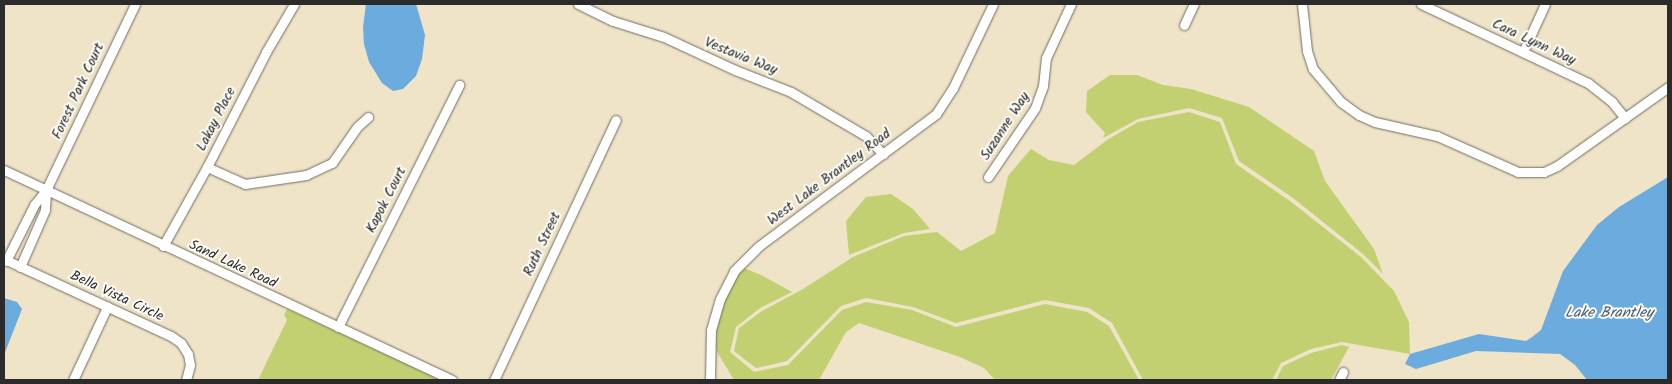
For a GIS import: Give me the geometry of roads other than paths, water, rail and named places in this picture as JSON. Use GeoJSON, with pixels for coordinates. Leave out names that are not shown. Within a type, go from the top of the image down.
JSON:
{"type":"FeatureCollection","features":[{"type":"Feature","properties":{"kind":"street","name":"Forest Park Court"},"geometry":{"type":"LineString","coordinates":[[46,190],[135,4]]}},
{"type":"Feature","properties":{"kind":"street","name":"Lakay Place"},"geometry":{"type":"LineString","coordinates":[[163,246],[207,167],[266,52],[294,4]]}},
{"type":"Feature","properties":{"kind":"street","name":"Vestavia Way"},"geometry":{"type":"LineString","coordinates":[[578,4],[613,20],[664,37],[735,70],[768,81],[791,92],[866,136],[883,154]]}},
{"type":"Feature","properties":{"kind":"street","name":"West Lake Brantley Road"},"geometry":{"type":"LineString","coordinates":[[710,380],[711,330],[720,299],[734,272],[759,246],[936,114],[946,101],[993,4]]}},
{"type":"Feature","properties":{"kind":"street","name":"Suzanne Way"},"geometry":{"type":"LineString","coordinates":[[988,177],[1035,108],[1043,86],[1046,58],[1071,4]]}},
{"type":"Feature","properties":{"kind":"street"},"geometry":{"type":"LineString","coordinates":[[1184,25],[1194,4]]}},
{"type":"Feature","properties":{"kind":"street"},"geometry":{"type":"LineString","coordinates":[[1302,4],[1307,51],[1313,69],[1341,102],[1376,122],[1437,136],[1518,172],[1544,172],[1558,166],[1668,87]]}},
{"type":"Feature","properties":{"kind":"street","name":"Cara Lynn Way"},"geometry":{"type":"LineString","coordinates":[[1421,4],[1588,83],[1612,102],[1625,118]]}},
{"type":"Feature","properties":{"kind":"street"},"geometry":{"type":"LineString","coordinates":[[1523,52],[1545,4]]}},
{"type":"Feature","properties":{"kind":"street","name":"Kapok Court"},"geometry":{"type":"LineString","coordinates":[[338,327],[459,85]]}},
{"type":"Feature","properties":{"kind":"street"},"geometry":{"type":"LineString","coordinates":[[207,167],[245,184],[306,175],[332,162],[357,127],[368,117]]}},
{"type":"Feature","properties":{"kind":"street","name":"Ruth Street"},"geometry":{"type":"LineString","coordinates":[[494,380],[616,120]]}},
{"type":"Feature","properties":{"kind":"street","name":"Sand Lake Road"},"geometry":{"type":"LineString","coordinates":[[4,170],[452,380]]}},
{"type":"Feature","properties":{"kind":"street"},"geometry":{"type":"LineString","coordinates":[[5,260],[34,204],[46,190]]}},
{"type":"Feature","properties":{"kind":"street"},"geometry":{"type":"LineString","coordinates":[[20,267],[45,210],[46,190]]}},
{"type":"Feature","properties":{"kind":"street"},"geometry":{"type":"LineString","coordinates":[[21,231],[33,236]]}},
{"type":"Feature","properties":{"kind":"street","name":"Bella Vista Circle"},"geometry":{"type":"LineString","coordinates":[[5,260],[181,343],[188,354],[190,365],[186,380]]}},
{"type":"Feature","properties":{"kind":"street"},"geometry":{"type":"LineString","coordinates":[[73,380],[107,307]]}},
{"type":"Feature","properties":{"kind":"water"},"geometry":{"type":"Polygon","coordinates":[[[366,4],[416,4],[425,35],[422,59],[416,76],[403,89],[393,91],[382,83],[369,62],[364,44],[363,27],[366,4]]]}},
{"type":"Feature","properties":{"kind":"water","name":"Lake Brantley"},"geometry":{"type":"Polygon","coordinates":[[[1668,177],[1668,380],[1587,380],[1575,365],[1560,354],[1476,351],[1416,369],[1405,364],[1410,354],[1479,334],[1526,341],[1532,337],[1541,330],[1563,271],[1597,225],[1619,207],[1668,177]]]}},
{"type":"Feature","properties":{"kind":"water"},"geometry":{"type":"Polygon","coordinates":[[[4,298],[17,302],[22,309],[4,355],[4,298]]]}}]}
